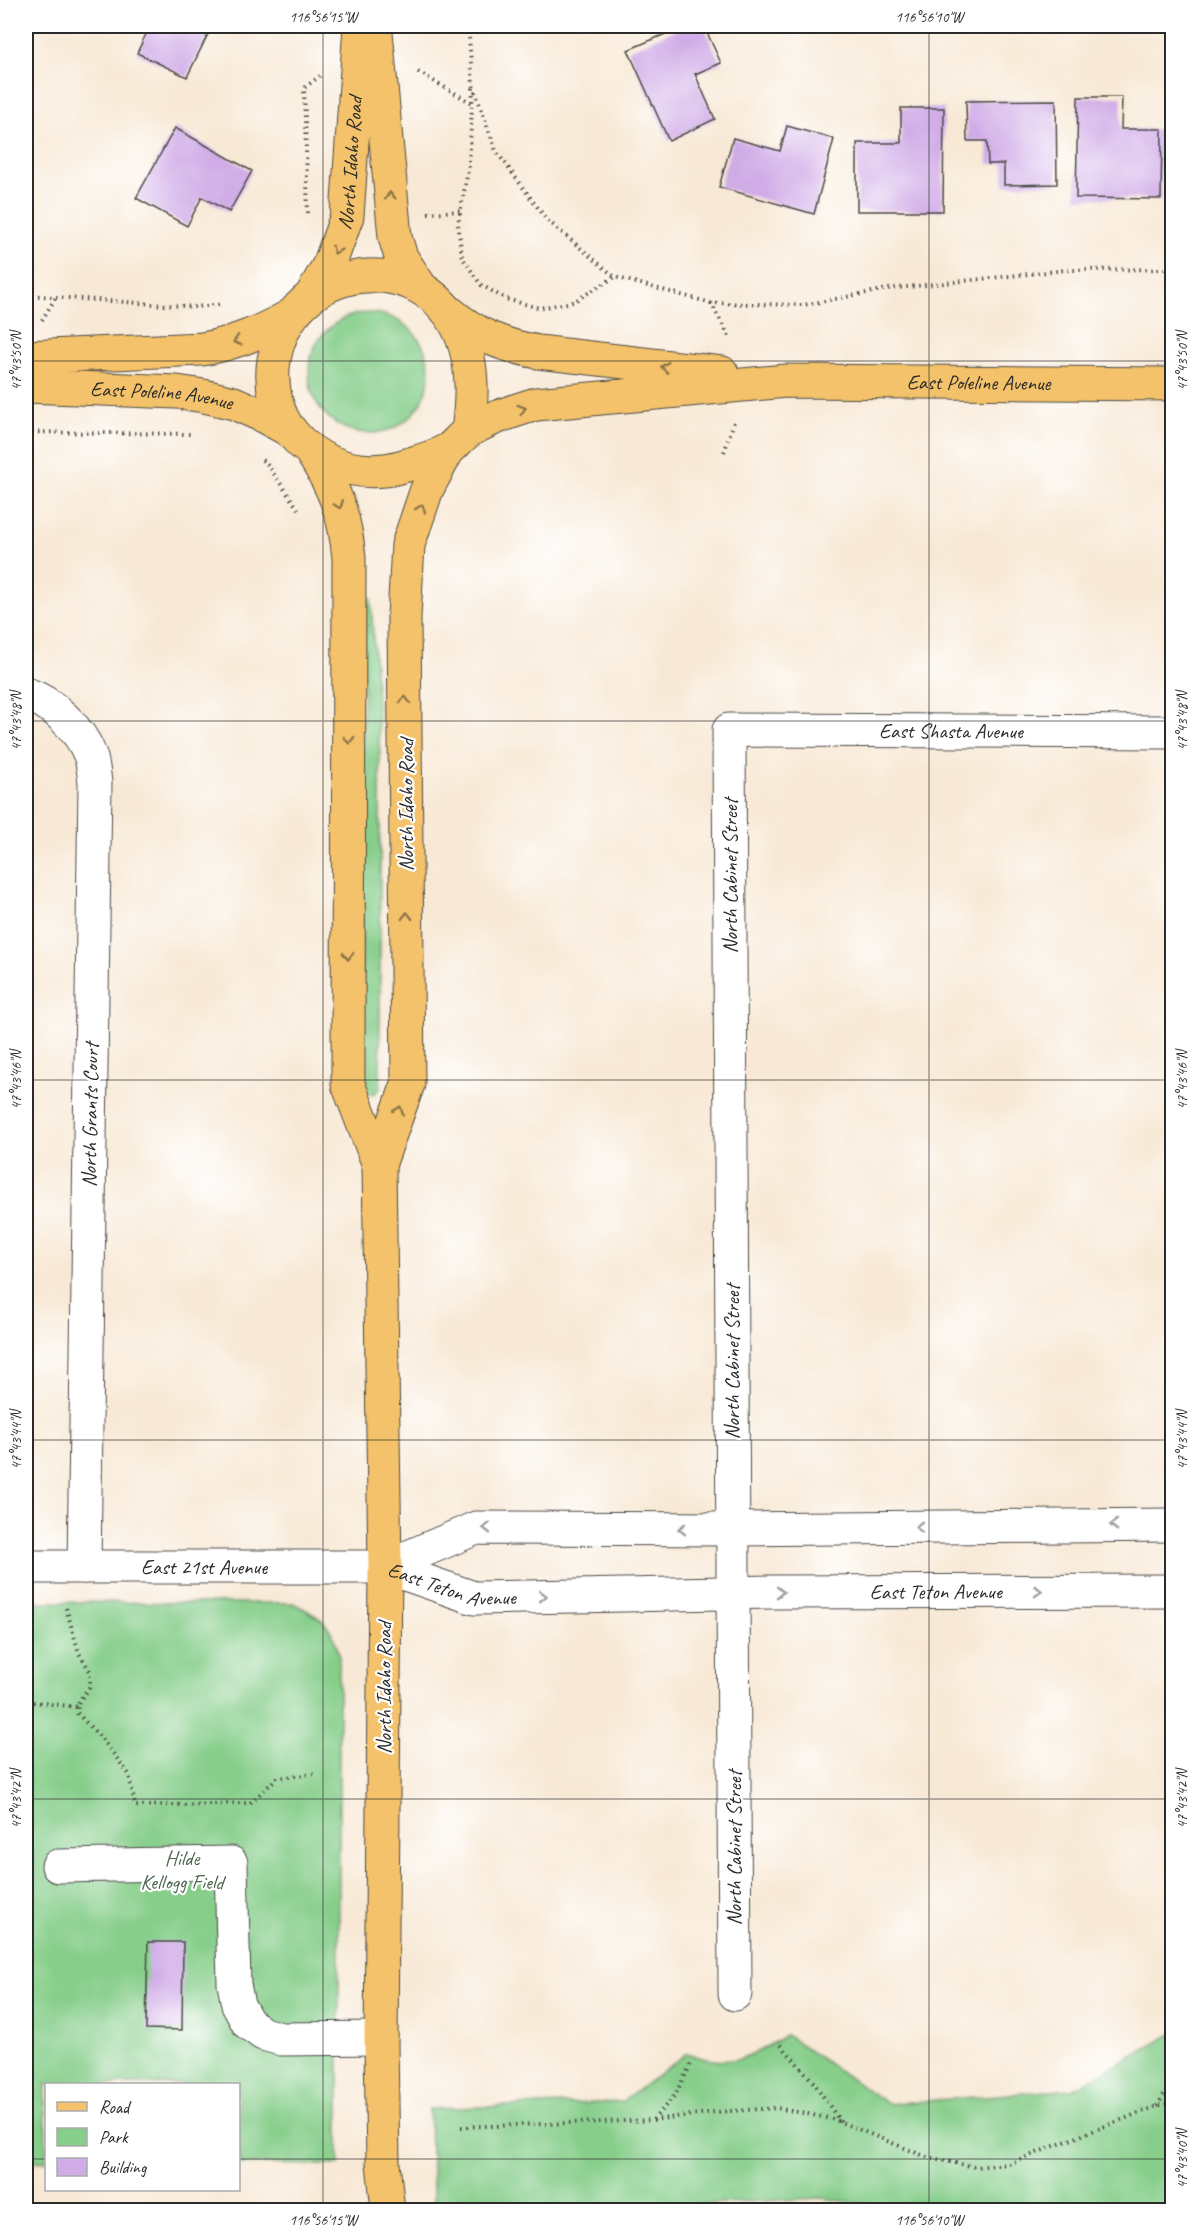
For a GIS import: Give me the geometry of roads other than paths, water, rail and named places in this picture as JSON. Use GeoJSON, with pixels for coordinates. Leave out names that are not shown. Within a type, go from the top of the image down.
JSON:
{"type":"FeatureCollection","features":[{"type":"Feature","properties":{"kind":"main road","name":"North Idaho Road"},"geometry":{"type":"LineString","coordinates":[[371,34],[395,237],[405,264],[422,289]]}},
{"type":"Feature","properties":{"kind":"main road","name":"North Idaho Road"},"geometry":{"type":"LineString","coordinates":[[313,293],[334,254],[347,216],[371,34]]}},
{"type":"Feature","properties":{"kind":"main road"},"geometry":{"type":"LineString","coordinates":[[367,275],[395,278],[422,289],[446,310],[462,338],[469,368],[472,399],[458,440],[411,463],[386,470],[360,471],[335,465],[301,442],[277,404],[271,374],[276,344],[290,316],[313,293],[339,280],[367,275]]}},
{"type":"Feature","properties":{"kind":"main road","name":"East Poleline Avenue"},"geometry":{"type":"LineString","coordinates":[[446,310],[485,338],[509,347],[786,381]]}},
{"type":"Feature","properties":{"kind":"main road","name":"East Poleline Avenue"},"geometry":{"type":"LineString","coordinates":[[26,357],[202,349],[247,338],[290,316]]}},
{"type":"Feature","properties":{"kind":"main road","name":"East Poleline Avenue"},"geometry":{"type":"LineString","coordinates":[[458,440],[504,415],[536,404],[786,381],[1173,384]]}},
{"type":"Feature","properties":{"kind":"main road","name":"East Poleline Avenue"},"geometry":{"type":"LineString","coordinates":[[26,386],[177,392],[204,396],[234,403],[261,415],[301,442]]}},
{"type":"Feature","properties":{"kind":"main road","name":"North Idaho Road"},"geometry":{"type":"LineString","coordinates":[[379,1165],[408,1084],[404,616],[408,545],[427,489],[458,440]]}},
{"type":"Feature","properties":{"kind":"main road","name":"North Idaho Road"},"geometry":{"type":"LineString","coordinates":[[301,442],[334,492],[343,517],[349,558],[348,1084],[379,1165],[385,1567],[381,2038],[383,2163],[388,2211]]}},
{"type":"Feature","properties":{"kind":"street","name":"North Grants Court"},"geometry":{"type":"LineString","coordinates":[[26,694],[38,698],[74,727],[90,755],[95,783],[84,1567]]}},
{"type":"Feature","properties":{"kind":"street","name":"East Shasta Avenue"},"geometry":{"type":"LineString","coordinates":[[729,730],[1173,732]]}},
{"type":"Feature","properties":{"kind":"street","name":"North Cabinet Street"},"geometry":{"type":"LineString","coordinates":[[729,730],[735,1994]]}},
{"type":"Feature","properties":{"kind":"street","name":"East Teton Avenue"},"geometry":{"type":"LineString","coordinates":[[385,1567],[476,1528],[732,1529],[1173,1525]]}},
{"type":"Feature","properties":{"kind":"street","name":"East 21st Avenue"},"geometry":{"type":"LineString","coordinates":[[26,1567],[385,1567]]}},
{"type":"Feature","properties":{"kind":"street","name":"East Teton Avenue"},"geometry":{"type":"LineString","coordinates":[[385,1567],[474,1598],[732,1592],[1173,1591]]}},
{"type":"Feature","properties":{"kind":"street"},"geometry":{"type":"LineString","coordinates":[[58,1866],[231,1863],[234,1984],[238,2005],[248,2023],[263,2034],[280,2039],[381,2038]]}},
{"type":"Feature","properties":{"kind":"park label","name":"Hilde Kellogg Field"},"geometry":{"type":"Point","coordinates":[182,1870]}}]}
